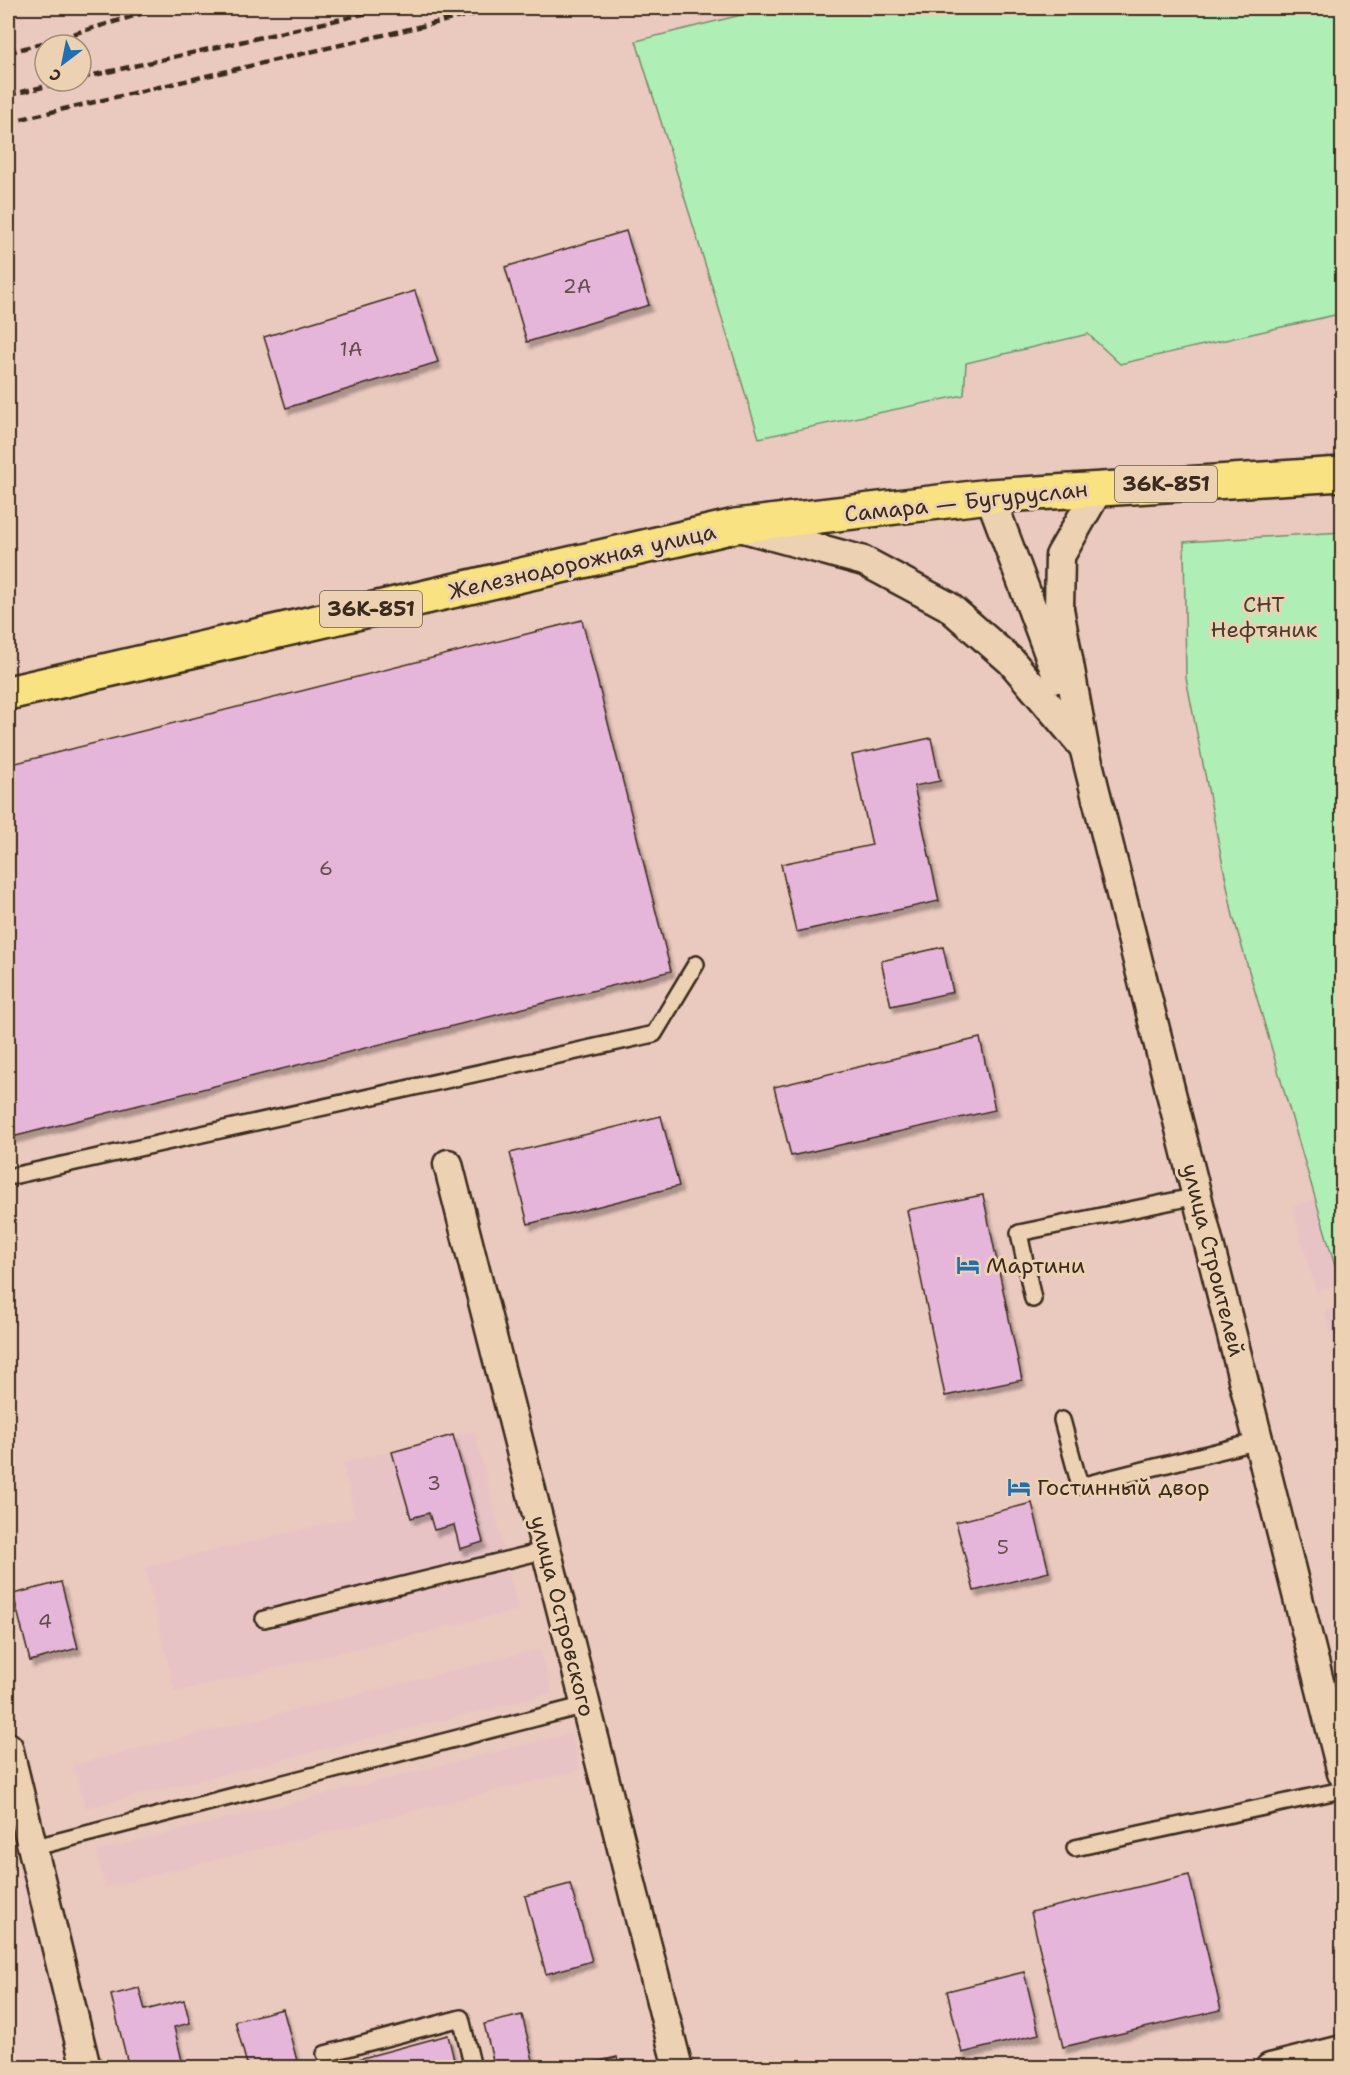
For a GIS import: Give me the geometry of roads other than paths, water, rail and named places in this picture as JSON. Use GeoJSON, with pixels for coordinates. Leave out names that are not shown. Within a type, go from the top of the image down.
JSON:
{"type":"FeatureCollection","features":[{"type":"Feature","properties":{"kind":"main road","name":"Самара — Бугуруслан"},"geometry":{"type":"LineString","coordinates":[[735,526],[990,496],[1342,474]]}},
{"type":"Feature","properties":{"kind":"main road","name":"Железнодорожная улица"},"geometry":{"type":"LineString","coordinates":[[8,693],[735,526]]}},
{"type":"Feature","properties":{"kind":"street"},"geometry":{"type":"LineString","coordinates":[[1084,747],[1059,609],[1060,556],[1099,488]]}},
{"type":"Feature","properties":{"kind":"street"},"geometry":{"type":"LineString","coordinates":[[990,496],[1084,747]]}},
{"type":"Feature","properties":{"kind":"street"},"geometry":{"type":"LineString","coordinates":[[735,526],[864,561],[948,606],[1011,661],[1084,747]]}},
{"type":"Feature","properties":{"kind":"street","name":"улица Строителей"},"geometry":{"type":"LineString","coordinates":[[1084,747],[1342,1773]]}},
{"type":"Feature","properties":{"kind":"street","name":"улица Островского"},"geometry":{"type":"LineString","coordinates":[[448,1164],[678,2067]]}},
{"type":"Feature","properties":{"kind":"street"},"geometry":{"type":"LineString","coordinates":[[8,1747],[86,2067]]}},
{"type":"Feature","properties":{"kind":"street"},"geometry":{"type":"LineString","coordinates":[[1270,2067],[1342,2050]]}},
{"type":"Feature","properties":{"kind":"lane"},"geometry":{"type":"LineString","coordinates":[[8,1178],[654,1034],[696,964]]}},
{"type":"Feature","properties":{"kind":"lane"},"geometry":{"type":"LineString","coordinates":[[1033,1299],[1019,1233],[1197,1196]]}},
{"type":"Feature","properties":{"kind":"lane"},"geometry":{"type":"LineString","coordinates":[[1062,1420],[1080,1486],[1259,1441]]}},
{"type":"Feature","properties":{"kind":"lane"},"geometry":{"type":"LineString","coordinates":[[264,1619],[547,1550]]}},
{"type":"Feature","properties":{"kind":"lane"},"geometry":{"type":"LineString","coordinates":[[32,1848],[586,1705]]}},
{"type":"Feature","properties":{"kind":"lane"},"geometry":{"type":"LineString","coordinates":[[1075,1848],[1342,1790]]}},
{"type":"Feature","properties":{"kind":"lane"},"geometry":{"type":"LineString","coordinates":[[325,2054],[461,2018],[473,2067]]}},
{"type":"Feature","properties":{"kind":"railway"},"geometry":{"type":"LineString","coordinates":[[8,14],[22,8]]}},
{"type":"Feature","properties":{"kind":"railway"},"geometry":{"type":"LineString","coordinates":[[8,53],[161,8]]}},
{"type":"Feature","properties":{"kind":"railway"},"geometry":{"type":"LineString","coordinates":[[93,75],[390,8]]}},
{"type":"Feature","properties":{"kind":"railway"},"geometry":{"type":"LineString","coordinates":[[8,122],[500,8]]}},
{"type":"Feature","properties":{"kind":"railway"},"geometry":{"type":"LineString","coordinates":[[8,95],[33,89]]}},
{"type":"Feature","properties":{"kind":"place","name":"Мартини"},"geometry":{"type":"Point","coordinates":[968,1265]}},
{"type":"Feature","properties":{"kind":"place","name":"Гостинный двор"},"geometry":{"type":"Point","coordinates":[1019,1487]}},
{"type":"Feature","properties":{"kind":"park label","name":"СНТ Нефтяник"},"geometry":{"type":"Point","coordinates":[1264,616]}}]}
